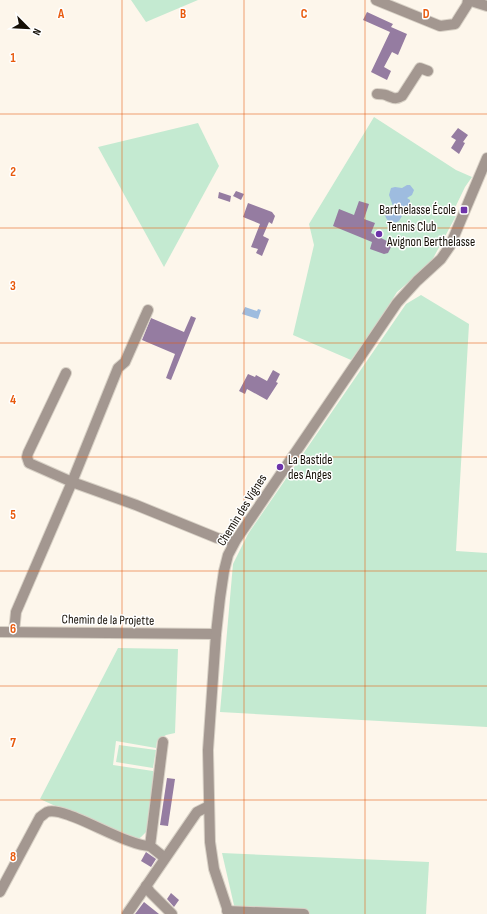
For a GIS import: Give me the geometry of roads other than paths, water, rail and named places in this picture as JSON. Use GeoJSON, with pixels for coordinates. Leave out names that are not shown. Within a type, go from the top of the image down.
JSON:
{"type":"FeatureCollection","features":[{"type":"Feature","properties":{"kind":"street"},"geometry":{"type":"LineString","coordinates":[[376,0],[440,26],[455,24],[467,5],[468,0],[487,6]]}},
{"type":"Feature","properties":{"kind":"street"},"geometry":{"type":"LineString","coordinates":[[377,94],[387,95],[394,99],[398,98],[402,96],[420,68],[428,71]]}},
{"type":"Feature","properties":{"kind":"street","name":"Chemin des Vignes"},"geometry":{"type":"LineString","coordinates":[[228,912],[214,869],[210,842],[208,750],[216,634],[224,571],[228,555],[234,542],[397,303],[417,281],[441,259],[450,246],[483,179],[487,158]]}},
{"type":"Feature","properties":{"kind":"street"},"geometry":{"type":"LineString","coordinates":[[14,632],[16,612],[72,482],[118,368],[126,362],[148,310]]}},
{"type":"Feature","properties":{"kind":"street"},"geometry":{"type":"LineString","coordinates":[[66,373],[27,457],[27,462],[72,482],[136,505],[217,538],[234,542]]}},
{"type":"Feature","properties":{"kind":"street","name":"Chemin de la Projette"},"geometry":{"type":"LineString","coordinates":[[0,632],[216,634]]}},
{"type":"Feature","properties":{"kind":"street"},"geometry":{"type":"LineString","coordinates":[[150,846],[163,742]]}},
{"type":"Feature","properties":{"kind":"street"},"geometry":{"type":"LineString","coordinates":[[128,914],[197,812],[209,806]]}},
{"type":"Feature","properties":{"kind":"street"},"geometry":{"type":"LineString","coordinates":[[0,892],[40,818],[48,811],[64,814],[127,840],[144,846],[150,846],[165,858]]}},
{"type":"Feature","properties":{"kind":"street"},"geometry":{"type":"LineString","coordinates":[[146,886],[172,914]]}},
{"type":"Feature","properties":{"kind":"street"},"geometry":{"type":"LineString","coordinates":[[228,912],[304,914]]}},
{"type":"Feature","properties":{"kind":"water"},"geometry":{"type":"Polygon","coordinates":[[[410,185],[414,190],[412,195],[407,198],[410,200],[410,205],[406,207],[400,206],[398,208],[397,211],[402,216],[399,221],[394,223],[389,222],[385,216],[385,213],[393,206],[389,195],[391,188],[402,188],[410,185]]]}},
{"type":"Feature","properties":{"kind":"water"},"geometry":{"type":"Polygon","coordinates":[[[245,307],[257,311],[258,309],[261,310],[258,319],[242,314],[245,307]]]}},
{"type":"Feature","properties":{"kind":"place","name":"Barthelasse École"},"geometry":{"type":"Point","coordinates":[464,210]}},
{"type":"Feature","properties":{"kind":"place","name":"Tennis Club Avignon Berthelasse"},"geometry":{"type":"Point","coordinates":[379,234]}},
{"type":"Feature","properties":{"kind":"place","name":"La Bastide des Anges"},"geometry":{"type":"Point","coordinates":[280,467]}}]}
